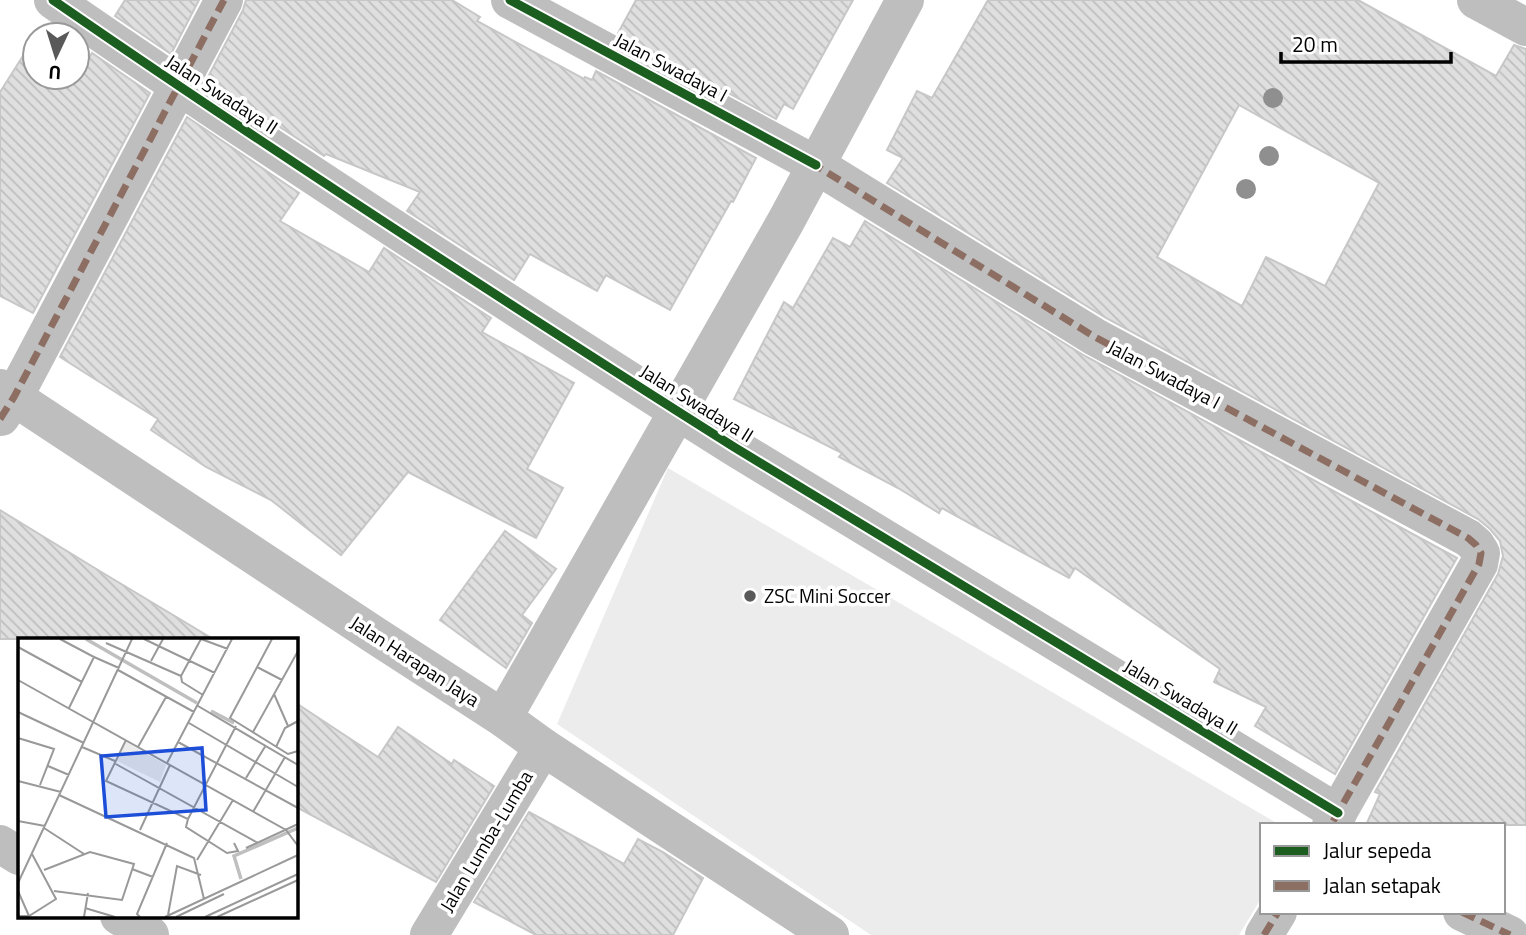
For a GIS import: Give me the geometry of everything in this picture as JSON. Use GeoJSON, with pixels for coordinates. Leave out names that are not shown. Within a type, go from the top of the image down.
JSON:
{"type":"FeatureCollection","features":[{"type":"Feature","properties":{"kind":"street","name":"Jalan Swadaya II"},"geometry":{"type":"LineString","coordinates":[[53,0],[177,86],[677,411],[1334,819]]}},
{"type":"Feature","properties":{"kind":"street"},"geometry":{"type":"LineString","coordinates":[[5,401],[224,0]]}},
{"type":"Feature","properties":{"kind":"street","name":"Jalan Swadaya I"},"geometry":{"type":"LineString","coordinates":[[510,0],[816,165],[1095,337],[1468,538],[1476,545],[1481,553],[1479,564],[1334,819]]}},
{"type":"Feature","properties":{"kind":"street"},"geometry":{"type":"LineString","coordinates":[[503,718],[786,221],[905,0]]}},
{"type":"Feature","properties":{"kind":"street"},"geometry":{"type":"LineString","coordinates":[[1476,0],[1526,27]]}},
{"type":"Feature","properties":{"kind":"street","name":"Jalan Harapan Jaya"},"geometry":{"type":"LineString","coordinates":[[5,401],[364,628],[830,935]]}},
{"type":"Feature","properties":{"kind":"street","name":"Jalan Lumba-Lumba"},"geometry":{"type":"LineString","coordinates":[[429,935],[543,747]]}},
{"type":"Feature","properties":{"kind":"street"},"geometry":{"type":"LineString","coordinates":[[0,844],[18,855]]}},
{"type":"Feature","properties":{"kind":"street"},"geometry":{"type":"LineString","coordinates":[[1264,935],[1277,914]]}},
{"type":"Feature","properties":{"kind":"street"},"geometry":{"type":"LineString","coordinates":[[1466,914],[1510,935]]}},
{"type":"Feature","properties":{"kind":"street"},"geometry":{"type":"LineString","coordinates":[[122,918],[150,935]]}},
{"type":"Feature","properties":{"kind":"shaded area","name":"ZSC Mini Soccer"},"geometry":{"type":"Polygon","coordinates":[[[668,468],[1277,823],[1260,823],[1260,900],[1239,935],[871,935],[557,724],[668,468]]]}},
{"type":"Feature","properties":{"kind":"building"},"geometry":{"type":"Polygon","coordinates":[[[125,0],[199,0],[171,54],[115,16],[125,0]]]}},
{"type":"Feature","properties":{"kind":"building"},"geometry":{"type":"Polygon","coordinates":[[[246,0],[452,0],[480,17],[477,21],[584,79],[585,77],[592,80],[596,71],[756,158],[670,310],[606,275],[597,291],[530,254],[514,280],[407,211],[420,192],[326,154],[324,156],[207,79],[246,0]]]}},
{"type":"Feature","properties":{"kind":"building"},"geometry":{"type":"Polygon","coordinates":[[[636,0],[853,0],[793,109],[784,104],[776,119],[618,33],[636,0]]]}},
{"type":"Feature","properties":{"kind":"building"},"geometry":{"type":"Polygon","coordinates":[[[988,0],[1358,0],[1496,76],[1514,45],[1526,49],[1526,825],[1367,823],[1380,794],[1375,792],[1498,574],[1503,556],[1500,541],[1478,519],[1106,318],[887,183],[903,158],[887,150],[917,91],[932,98],[988,0]],[[1239,105],[1157,257],[1242,306],[1266,257],[1325,286],[1379,183],[1239,105]]]}},
{"type":"Feature","properties":{"kind":"building"},"geometry":{"type":"Polygon","coordinates":[[[92,53],[150,93],[33,313],[0,296],[0,92],[21,59],[21,91],[91,91],[92,53]]]}},
{"type":"Feature","properties":{"kind":"building"},"geometry":{"type":"Polygon","coordinates":[[[187,117],[299,193],[280,221],[369,272],[384,248],[491,318],[482,332],[574,383],[527,469],[563,488],[536,538],[408,472],[341,555],[271,500],[206,467],[151,430],[158,419],[60,357],[187,117]]]}},
{"type":"Feature","properties":{"kind":"building"},"geometry":{"type":"Polygon","coordinates":[[[865,221],[1085,356],[1457,558],[1335,774],[1255,726],[1266,707],[1214,682],[1220,669],[1075,568],[1069,578],[942,508],[939,513],[839,457],[842,453],[734,399],[784,302],[793,308],[833,238],[850,247],[865,221]]]}},
{"type":"Feature","properties":{"kind":"building"},"geometry":{"type":"Polygon","coordinates":[[[0,510],[211,638],[18,638],[0,639],[0,510]]]}},
{"type":"Feature","properties":{"kind":"building"},"geometry":{"type":"Polygon","coordinates":[[[505,531],[556,569],[522,615],[532,623],[506,668],[440,620],[505,531]]]}},
{"type":"Feature","properties":{"kind":"building"},"geometry":{"type":"Polygon","coordinates":[[[298,704],[378,757],[398,727],[452,764],[454,760],[494,786],[436,882],[298,808],[298,704]]]}},
{"type":"Feature","properties":{"kind":"building"},"geometry":{"type":"Polygon","coordinates":[[[529,812],[624,864],[638,839],[703,878],[673,935],[536,935],[474,902],[529,812]]]}},
{"type":"Feature","properties":{"kind":"marked path"},"geometry":{"type":"LineString","coordinates":[[0,419],[224,0]]}},
{"type":"Feature","properties":{"kind":"marked path"},"geometry":{"type":"LineString","coordinates":[[810,162],[1095,337],[1468,538],[1476,545],[1481,553],[1479,564],[1332,823]]}},
{"type":"Feature","properties":{"kind":"marked path"},"geometry":{"type":"LineString","coordinates":[[1264,935],[1277,914]]}},
{"type":"Feature","properties":{"kind":"marked path"},"geometry":{"type":"LineString","coordinates":[[1466,914],[1510,935]]}},
{"type":"Feature","properties":{"kind":"cycle path"},"geometry":{"type":"LineString","coordinates":[[53,0],[391,227],[734,447],[1338,813]]}},
{"type":"Feature","properties":{"kind":"cycle path"},"geometry":{"type":"LineString","coordinates":[[510,0],[816,165]]}},
{"type":"Feature","properties":{"kind":"place","name":"ZSC Mini Soccer"},"geometry":{"type":"Point","coordinates":[750,596]}}]}
